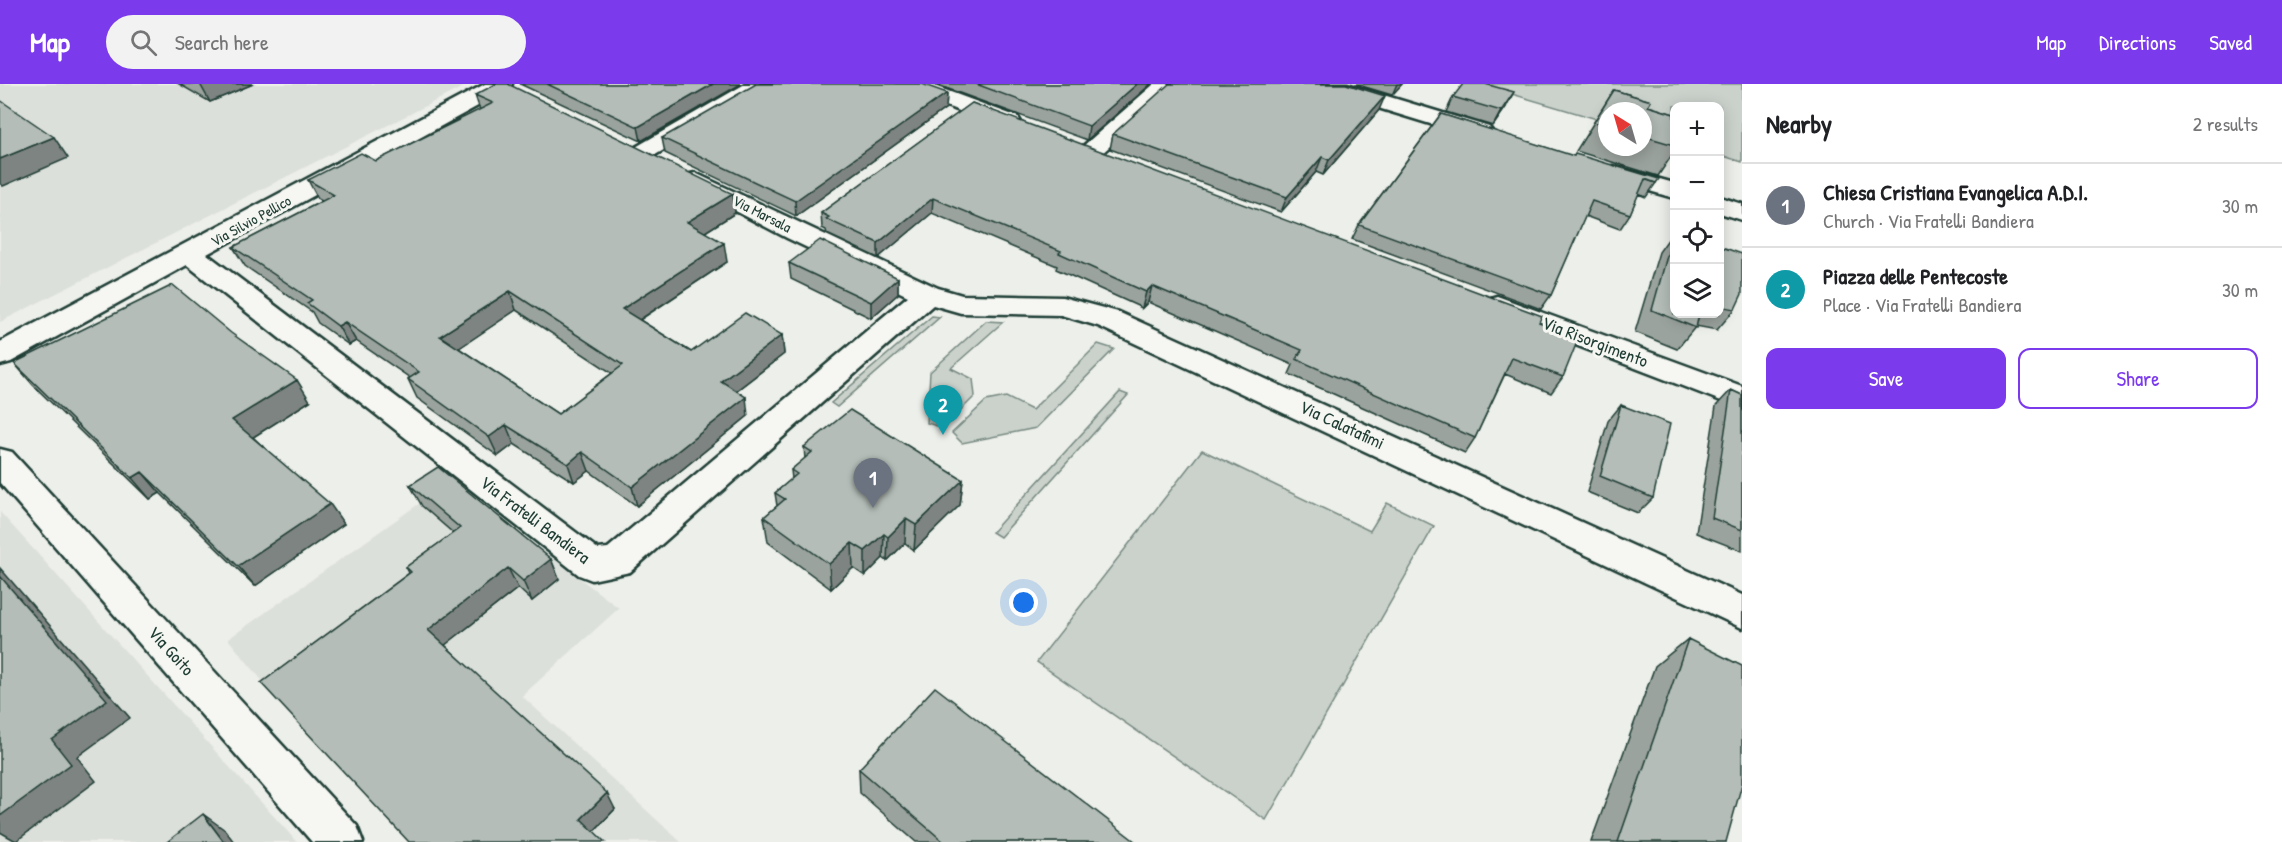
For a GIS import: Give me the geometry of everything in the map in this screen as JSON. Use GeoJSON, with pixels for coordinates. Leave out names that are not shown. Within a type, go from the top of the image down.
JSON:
{"type":"FeatureCollection","features":[{"type":"Feature","properties":{"kind":"street","name":"Via Marsala"},"geometry":{"type":"LineString","coordinates":[[761,84],[650,158],[806,225],[928,294]]}},
{"type":"Feature","properties":{"kind":"street"},"geometry":{"type":"LineString","coordinates":[[909,84],[958,113],[1034,131]]}},
{"type":"Feature","properties":{"kind":"street"},"geometry":{"type":"LineString","coordinates":[[1090,152],[1167,84]]}},
{"type":"Feature","properties":{"kind":"street"},"geometry":{"type":"LineString","coordinates":[[1324,84],[1505,140]]}},
{"type":"Feature","properties":{"kind":"street","name":"Via Silvio Pellico"},"geometry":{"type":"LineString","coordinates":[[0,355],[507,88]]}},
{"type":"Feature","properties":{"kind":"street"},"geometry":{"type":"LineString","coordinates":[[1595,167],[1670,191]]}},
{"type":"Feature","properties":{"kind":"street"},"geometry":{"type":"LineString","coordinates":[[1724,207],[1742,212]]}},
{"type":"Feature","properties":{"kind":"street","name":"Via Fratelli Bandiera"},"geometry":{"type":"LineString","coordinates":[[190,254],[592,565],[617,562],[928,294]]}},
{"type":"Feature","properties":{"kind":"street","name":"Via Calatafimi"},"geometry":{"type":"LineString","coordinates":[[928,294],[962,304],[1062,306],[1108,319],[1742,612]]}},
{"type":"Feature","properties":{"kind":"street","name":"Via Risorgimento"},"geometry":{"type":"LineString","coordinates":[[1477,297],[1742,398]]}},
{"type":"Feature","properties":{"kind":"street","name":"Via Goito"},"geometry":{"type":"LineString","coordinates":[[0,461],[341,842]]}},
{"type":"Feature","properties":{"kind":"shaded area"},"geometry":{"type":"Polygon","coordinates":[[[0,84],[469,84],[0,322],[0,84]]]}},
{"type":"Feature","properties":{"kind":"shaded area"},"geometry":{"type":"Polygon","coordinates":[[[1478,84],[1742,84],[1742,162],[1724,156],[1724,102],[1670,102],[1670,138],[1652,120],[1652,102],[1598,102],[1598,119],[1478,84]]]}},
{"type":"Feature","properties":{"kind":"shaded area"},"geometry":{"type":"Polygon","coordinates":[[[932,316],[940,317],[837,407],[831,403],[932,316]]]}},
{"type":"Feature","properties":{"kind":"shaded area"},"geometry":{"type":"Polygon","coordinates":[[[986,321],[1003,322],[951,368],[973,379],[975,396],[943,428],[927,423],[930,372],[986,321]]]}},
{"type":"Feature","properties":{"kind":"shaded area"},"geometry":{"type":"Polygon","coordinates":[[[1098,344],[1114,349],[1036,428],[962,443],[952,433],[986,401],[1006,397],[1032,410],[1098,344]]]}},
{"type":"Feature","properties":{"kind":"shaded area"},"geometry":{"type":"Polygon","coordinates":[[[1120,392],[1128,395],[1000,537],[992,532],[1120,392]]]}},
{"type":"Feature","properties":{"kind":"shaded area"},"geometry":{"type":"Polygon","coordinates":[[[1202,450],[1370,531],[1387,503],[1434,526],[1266,820],[1037,662],[1202,450]]]}},
{"type":"Feature","properties":{"kind":"shaded area"},"geometry":{"type":"Polygon","coordinates":[[[451,481],[619,608],[522,696],[681,842],[410,842],[279,701],[228,639],[451,481]]]}},
{"type":"Feature","properties":{"kind":"shaded area"},"geometry":{"type":"Polygon","coordinates":[[[0,512],[297,842],[0,842],[0,512]]]}},
{"type":"Feature","properties":{"kind":"building"},"geometry":{"type":"Polygon","coordinates":[[[496,84],[508,84],[733,194],[687,222],[724,243],[622,309],[691,352],[745,313],[782,335],[721,381],[746,397],[632,487],[582,452],[568,464],[506,425],[489,437],[408,379],[419,372],[345,322],[338,326],[307,303],[312,300],[233,247],[334,195],[308,180],[361,153],[376,161],[493,103],[475,95],[496,84]],[[510,291],[440,336],[558,414],[623,365],[510,291]]]}},
{"type":"Feature","properties":{"kind":"building"},"geometry":{"type":"Polygon","coordinates":[[[547,84],[713,84],[638,127],[547,84]]]}},
{"type":"Feature","properties":{"kind":"building"},"geometry":{"type":"Polygon","coordinates":[[[756,84],[922,84],[947,93],[795,201],[662,138],[756,84]]]}},
{"type":"Feature","properties":{"kind":"building"},"geometry":{"type":"Polygon","coordinates":[[[976,84],[1137,84],[1089,126],[976,84]]]}},
{"type":"Feature","properties":{"kind":"building"},"geometry":{"type":"Polygon","coordinates":[[[1169,84],[1346,84],[1385,96],[1329,160],[1322,157],[1287,197],[1113,134],[1169,84]]]}},
{"type":"Feature","properties":{"kind":"building"},"geometry":{"type":"Polygon","coordinates":[[[1463,84],[1485,84],[1514,92],[1501,111],[1453,97],[1463,84]]]}},
{"type":"Feature","properties":{"kind":"building"},"geometry":{"type":"Polygon","coordinates":[[[1614,90],[1651,101],[1650,102],[1606,102],[1614,90]]]}},
{"type":"Feature","properties":{"kind":"building"},"geometry":{"type":"Polygon","coordinates":[[[0,100],[54,137],[0,159],[0,100]]]}},
{"type":"Feature","properties":{"kind":"building"},"geometry":{"type":"Polygon","coordinates":[[[972,103],[1542,316],[1539,322],[1579,337],[1563,377],[1512,358],[1475,438],[1296,359],[1302,350],[1152,286],[1146,292],[1059,253],[1061,251],[933,198],[878,243],[826,219],[829,217],[821,213],[972,103]]]}},
{"type":"Feature","properties":{"kind":"building"},"geometry":{"type":"Polygon","coordinates":[[[1652,107],[1670,113],[1670,144],[1652,139],[1652,107]]]}},
{"type":"Feature","properties":{"kind":"building"},"geometry":{"type":"Polygon","coordinates":[[[1441,114],[1574,156],[1575,154],[1659,179],[1656,183],[1645,179],[1630,214],[1592,201],[1551,295],[1359,225],[1441,114]]]}},
{"type":"Feature","properties":{"kind":"building"},"geometry":{"type":"Polygon","coordinates":[[[820,240],[898,278],[871,302],[789,263],[820,240]]]}},
{"type":"Feature","properties":{"kind":"building"},"geometry":{"type":"Polygon","coordinates":[[[1670,245],[1670,317],[1652,310],[1670,245]]]}},
{"type":"Feature","properties":{"kind":"building"},"geometry":{"type":"Polygon","coordinates":[[[1724,248],[1742,254],[1742,294],[1735,309],[1724,307],[1724,248]]]}},
{"type":"Feature","properties":{"kind":"building"},"geometry":{"type":"Polygon","coordinates":[[[173,285],[231,333],[297,380],[232,420],[330,504],[238,566],[142,472],[132,478],[14,363],[173,285]]]}},
{"type":"Feature","properties":{"kind":"building"},"geometry":{"type":"Polygon","coordinates":[[[1672,318],[1698,318],[1696,328],[1672,318]]]}},
{"type":"Feature","properties":{"kind":"building"},"geometry":{"type":"Polygon","coordinates":[[[1731,390],[1742,395],[1742,530],[1712,518],[1731,390]]]}},
{"type":"Feature","properties":{"kind":"building"},"geometry":{"type":"Polygon","coordinates":[[[1621,405],[1670,424],[1653,498],[1600,476],[1621,405]]]}},
{"type":"Feature","properties":{"kind":"building"},"geometry":{"type":"Polygon","coordinates":[[[850,410],[963,480],[916,525],[906,519],[888,537],[884,534],[865,551],[852,543],[829,564],[764,517],[785,499],[775,493],[797,474],[791,470],[812,452],[804,447],[850,410]]]}},
{"type":"Feature","properties":{"kind":"building"},"geometry":{"type":"Polygon","coordinates":[[[438,467],[551,559],[523,581],[508,568],[428,630],[607,793],[581,819],[605,842],[409,842],[261,683],[411,572],[406,567],[460,528],[410,485],[438,467]]]}},
{"type":"Feature","properties":{"kind":"building"},"geometry":{"type":"Polygon","coordinates":[[[0,576],[107,700],[52,740],[71,764],[0,816],[0,576]]]}},
{"type":"Feature","properties":{"kind":"building"},"geometry":{"type":"Polygon","coordinates":[[[1688,639],[1742,666],[1742,784],[1726,842],[1618,842],[1688,639]]]}},
{"type":"Feature","properties":{"kind":"building"},"geometry":{"type":"Polygon","coordinates":[[[935,687],[1136,842],[944,842],[859,769],[935,687]]]}},
{"type":"Feature","properties":{"kind":"building"},"geometry":{"type":"Polygon","coordinates":[[[203,814],[224,842],[167,842],[203,814]]]}},
{"type":"Feature","properties":{"kind":"place","name":"Piazza delle Pentecoste"},"geometry":{"type":"Point","coordinates":[943,435]}},
{"type":"Feature","properties":{"kind":"place","name":"Chiesa Cristiana Evangelica A.D.I."},"geometry":{"type":"Point","coordinates":[873,508]}}]}
